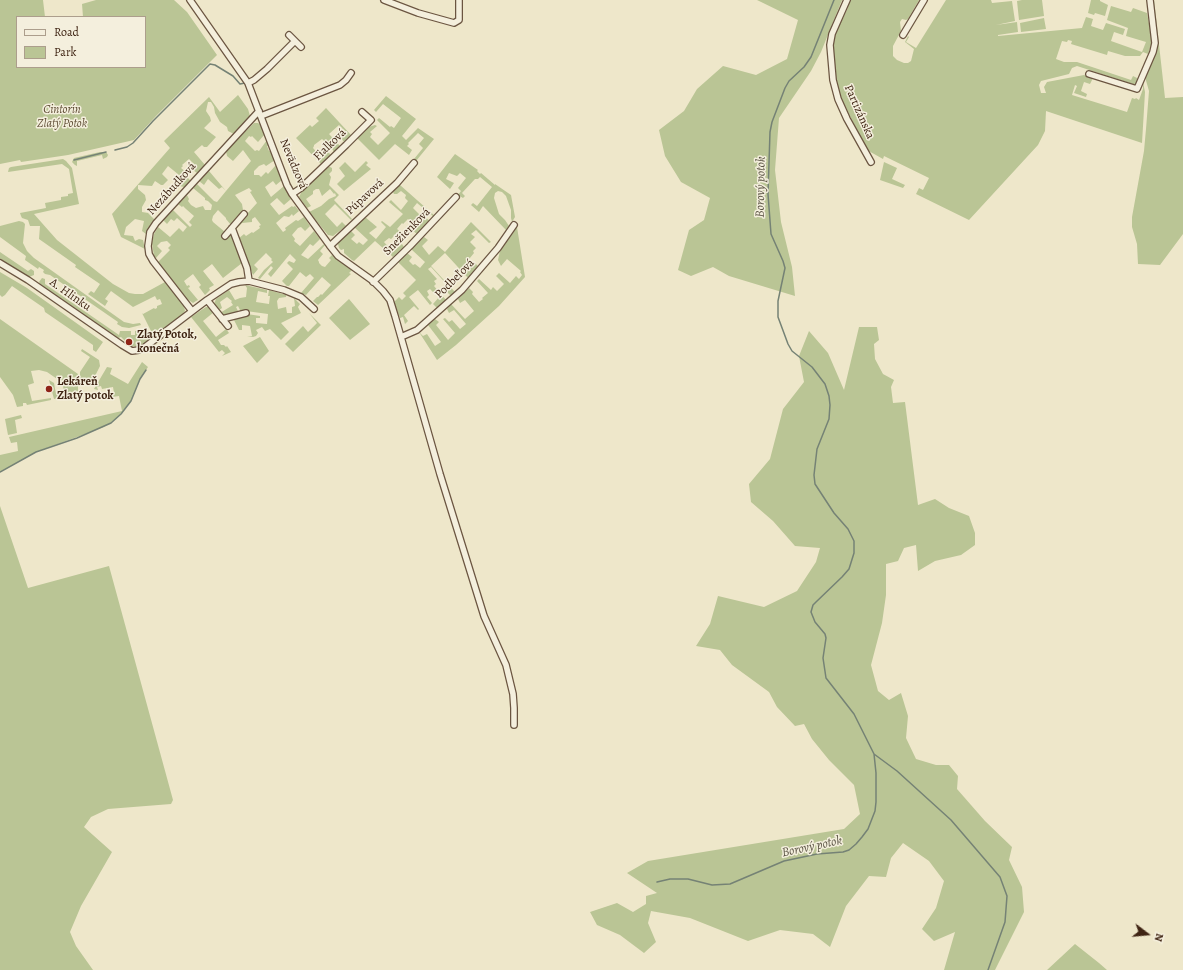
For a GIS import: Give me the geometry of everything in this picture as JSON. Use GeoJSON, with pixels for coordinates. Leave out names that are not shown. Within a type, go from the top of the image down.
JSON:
{"type":"FeatureCollection","features":[{"type":"Feature","properties":{"kind":"street","name":"Nevädzová"},"geometry":{"type":"LineString","coordinates":[[190,0],[248,83],[292,194],[338,256],[373,282],[390,300],[440,474],[484,616],[506,665],[514,708],[514,724]]}},
{"type":"Feature","properties":{"kind":"street"},"geometry":{"type":"LineString","coordinates":[[384,0],[418,13],[454,23],[459,20],[459,0]]}},
{"type":"Feature","properties":{"kind":"street","name":"Partizánska"},"geometry":{"type":"LineString","coordinates":[[847,0],[832,34],[830,45],[833,80],[838,99],[847,119],[870,162]]}},
{"type":"Feature","properties":{"kind":"street"},"geometry":{"type":"LineString","coordinates":[[903,35],[924,0]]}},
{"type":"Feature","properties":{"kind":"street"},"geometry":{"type":"LineString","coordinates":[[1089,74],[1137,89],[1153,52],[1155,43],[1150,0]]}},
{"type":"Feature","properties":{"kind":"street"},"geometry":{"type":"LineString","coordinates":[[288,35],[301,47]]}},
{"type":"Feature","properties":{"kind":"street"},"geometry":{"type":"LineString","coordinates":[[248,83],[267,69],[295,41]]}},
{"type":"Feature","properties":{"kind":"street","name":"Nezábudková"},"geometry":{"type":"LineString","coordinates":[[192,311],[149,254],[148,246],[150,232],[156,223],[260,113],[340,85],[351,73]]}},
{"type":"Feature","properties":{"kind":"street","name":"Fialková"},"geometry":{"type":"LineString","coordinates":[[292,194],[371,120],[362,112]]}},
{"type":"Feature","properties":{"kind":"street","name":"Púpavová"},"geometry":{"type":"LineString","coordinates":[[330,246],[397,183],[414,163]]}},
{"type":"Feature","properties":{"kind":"street","name":"Snežienková"},"geometry":{"type":"LineString","coordinates":[[373,282],[425,231],[456,197]]}},
{"type":"Feature","properties":{"kind":"street"},"geometry":{"type":"LineString","coordinates":[[225,236],[244,214]]}},
{"type":"Feature","properties":{"kind":"street","name":"Podbeľová"},"geometry":{"type":"LineString","coordinates":[[402,340],[417,330],[462,290],[498,248],[514,225]]}},
{"type":"Feature","properties":{"kind":"street"},"geometry":{"type":"LineString","coordinates":[[232,228],[247,268],[249,281]]}},
{"type":"Feature","properties":{"kind":"street","name":"A. Hlinku"},"geometry":{"type":"LineString","coordinates":[[0,263],[28,280],[132,351],[145,347],[192,311]]}},
{"type":"Feature","properties":{"kind":"street"},"geometry":{"type":"LineString","coordinates":[[192,311],[231,284],[249,281],[293,293],[308,302],[314,309]]}},
{"type":"Feature","properties":{"kind":"street"},"geometry":{"type":"LineString","coordinates":[[207,300],[228,326]]}},
{"type":"Feature","properties":{"kind":"street"},"geometry":{"type":"LineString","coordinates":[[222,319],[246,313]]}},
{"type":"Feature","properties":{"kind":"green space","name":"Cintorín Zlatý Potok"},"geometry":{"type":"Polygon","coordinates":[[[0,0],[43,0],[45,16],[16,16],[16,68],[146,68],[146,16],[83,16],[82,4],[96,0],[174,0],[187,12],[217,55],[134,140],[68,155],[21,162],[20,160],[0,164],[0,0]]]}},
{"type":"Feature","properties":{"kind":"green space"},"geometry":{"type":"Polygon","coordinates":[[[757,0],[842,0],[821,52],[811,71],[779,118],[775,170],[781,222],[792,267],[795,296],[729,276],[713,267],[691,276],[678,270],[689,230],[704,220],[710,198],[681,182],[665,156],[659,130],[684,111],[697,89],[723,66],[756,75],[787,59],[798,20],[757,0]]]}},
{"type":"Feature","properties":{"kind":"green space"},"geometry":{"type":"Polygon","coordinates":[[[850,0],[919,0],[908,19],[902,19],[900,22],[901,31],[893,46],[893,56],[897,60],[904,63],[911,61],[914,49],[905,42],[908,36],[909,37],[906,42],[916,48],[946,0],[991,0],[992,3],[1012,1],[1015,21],[996,25],[1017,22],[1018,32],[998,36],[1082,28],[1086,17],[1093,19],[1091,26],[1103,30],[1106,23],[1125,29],[1123,35],[1114,32],[1111,41],[1142,52],[1146,42],[1126,36],[1128,28],[1107,20],[1111,6],[1131,12],[1133,8],[1147,13],[1152,39],[1148,54],[1143,52],[1140,56],[1125,56],[1108,51],[1107,55],[1071,44],[1072,41],[1068,40],[1067,42],[1062,41],[1056,59],[1064,62],[1077,62],[1131,80],[1133,76],[1138,80],[1136,85],[1077,66],[1072,68],[1069,74],[1041,81],[1039,85],[1041,93],[1046,93],[1044,87],[1047,82],[1084,75],[1093,78],[1090,84],[1084,82],[1081,91],[1087,94],[1086,97],[1074,93],[1077,86],[1075,85],[1072,95],[1127,112],[1132,98],[1139,100],[1143,89],[1143,82],[1145,92],[1142,143],[1046,111],[1045,131],[1038,145],[969,220],[916,194],[919,188],[923,190],[929,178],[884,156],[883,159],[867,150],[836,85],[833,43],[836,32],[847,10],[850,0]]]}},
{"type":"Feature","properties":{"kind":"green space"},"geometry":{"type":"Polygon","coordinates":[[[1042,0],[1044,16],[1019,20],[1017,1],[1042,0]]]}},
{"type":"Feature","properties":{"kind":"green space"},"geometry":{"type":"Polygon","coordinates":[[[1091,0],[1100,0],[1108,5],[1105,16],[1095,13],[1094,15],[1088,13],[1091,0]]]}},
{"type":"Feature","properties":{"kind":"green space"},"geometry":{"type":"Polygon","coordinates":[[[1153,0],[1165,98],[1183,97],[1183,234],[1160,265],[1138,264],[1137,244],[1132,227],[1132,217],[1144,151],[1146,129],[1149,91],[1145,77],[1155,55],[1157,44],[1153,0]]]}},
{"type":"Feature","properties":{"kind":"green space"},"geometry":{"type":"Polygon","coordinates":[[[1044,18],[1046,29],[1021,32],[1020,23],[1044,18]]]}},
{"type":"Feature","properties":{"kind":"green space"},"geometry":{"type":"Polygon","coordinates":[[[238,95],[248,109],[250,116],[234,134],[228,131],[227,127],[220,122],[211,102],[208,102],[206,111],[211,121],[204,128],[216,137],[207,147],[202,145],[194,152],[205,165],[197,173],[193,170],[196,166],[189,159],[182,165],[183,166],[181,168],[187,173],[185,175],[191,181],[184,187],[179,186],[184,179],[168,166],[162,174],[168,180],[163,185],[155,181],[152,186],[138,185],[138,189],[145,195],[146,200],[142,207],[142,212],[148,213],[155,220],[146,234],[142,231],[144,221],[135,219],[126,227],[124,235],[133,236],[135,241],[139,239],[143,240],[145,249],[121,237],[112,214],[170,148],[164,141],[209,97],[220,112],[238,95]]]}},
{"type":"Feature","properties":{"kind":"green space"},"geometry":{"type":"Polygon","coordinates":[[[386,96],[416,119],[402,136],[406,140],[418,128],[434,139],[416,161],[414,159],[423,148],[419,144],[424,138],[418,133],[408,143],[409,144],[407,146],[412,150],[409,155],[395,144],[379,160],[357,138],[369,127],[375,125],[377,126],[370,132],[372,134],[370,137],[378,145],[390,133],[377,120],[379,118],[390,127],[391,126],[394,128],[401,118],[383,104],[376,112],[374,110],[386,96]]]}},
{"type":"Feature","properties":{"kind":"green space"},"geometry":{"type":"Polygon","coordinates":[[[326,108],[351,135],[344,142],[341,138],[347,133],[339,125],[329,134],[340,146],[334,152],[322,139],[314,145],[313,148],[321,157],[327,151],[331,155],[321,164],[296,138],[310,125],[312,127],[319,121],[316,118],[326,108]]]}},
{"type":"Feature","properties":{"kind":"green space"},"geometry":{"type":"Polygon","coordinates":[[[254,123],[258,123],[261,125],[265,134],[258,142],[252,136],[249,136],[245,141],[255,151],[259,151],[267,140],[269,151],[271,151],[275,160],[266,166],[264,164],[259,166],[254,171],[254,175],[259,175],[261,177],[266,172],[268,174],[276,165],[282,180],[276,185],[273,181],[265,187],[271,197],[284,186],[291,199],[284,205],[277,198],[270,204],[279,215],[292,206],[295,206],[299,211],[293,216],[292,214],[289,217],[284,216],[276,223],[283,232],[286,230],[285,228],[296,220],[298,221],[304,217],[310,226],[305,231],[301,227],[298,228],[292,235],[295,239],[294,241],[300,246],[314,231],[320,239],[313,246],[310,244],[301,255],[308,259],[324,244],[325,245],[320,251],[323,254],[318,260],[322,266],[325,267],[331,260],[329,258],[332,255],[352,270],[349,273],[351,274],[318,305],[313,301],[321,294],[322,295],[331,285],[322,277],[306,295],[301,293],[314,278],[310,274],[306,277],[300,272],[289,286],[287,286],[282,281],[293,269],[287,263],[289,261],[294,263],[296,260],[290,254],[271,277],[268,274],[273,268],[271,266],[260,279],[258,278],[264,270],[273,262],[266,253],[254,265],[258,269],[253,275],[238,239],[244,234],[246,236],[252,232],[253,233],[260,228],[259,226],[261,225],[255,217],[252,219],[252,222],[242,223],[235,230],[237,225],[257,203],[250,192],[252,191],[249,188],[235,195],[242,204],[243,210],[231,225],[218,210],[213,216],[213,222],[225,232],[223,234],[232,236],[242,263],[223,278],[212,264],[203,271],[214,285],[209,288],[210,290],[205,295],[199,287],[201,285],[193,274],[184,281],[187,286],[189,285],[190,287],[188,288],[198,300],[193,303],[187,299],[158,262],[170,250],[168,248],[171,245],[167,241],[161,242],[157,246],[162,251],[156,258],[154,256],[152,243],[154,234],[158,227],[170,237],[179,228],[183,232],[187,227],[177,218],[174,221],[171,219],[167,224],[163,220],[173,210],[190,227],[192,225],[189,222],[194,216],[183,206],[182,207],[178,204],[187,195],[189,199],[188,201],[191,205],[196,208],[203,206],[205,210],[211,210],[212,205],[193,188],[197,184],[214,201],[217,202],[251,161],[243,150],[233,161],[227,156],[226,151],[254,123]]]}},
{"type":"Feature","properties":{"kind":"green space"},"geometry":{"type":"Polygon","coordinates":[[[106,152],[108,155],[107,157],[103,159],[102,155],[77,161],[77,166],[72,162],[74,158],[106,152]]]}},
{"type":"Feature","properties":{"kind":"green space"},"geometry":{"type":"Polygon","coordinates":[[[455,154],[478,170],[477,171],[480,174],[481,173],[495,185],[511,195],[515,217],[512,222],[511,210],[506,196],[502,192],[498,191],[495,193],[494,198],[499,214],[509,226],[506,230],[483,206],[479,212],[471,205],[473,203],[477,206],[492,187],[480,177],[475,179],[462,193],[465,196],[463,198],[458,195],[461,191],[458,188],[466,178],[460,173],[457,176],[449,173],[446,179],[454,183],[450,189],[437,177],[455,154]]]}},
{"type":"Feature","properties":{"kind":"green space"},"geometry":{"type":"Polygon","coordinates":[[[63,159],[72,168],[79,204],[34,214],[57,240],[113,284],[129,293],[143,294],[165,282],[184,306],[185,311],[157,334],[152,333],[142,313],[143,314],[157,308],[157,306],[162,304],[160,299],[157,300],[155,296],[133,307],[111,291],[105,299],[108,301],[105,306],[88,294],[91,291],[94,293],[100,284],[39,239],[40,226],[30,226],[28,220],[22,218],[20,213],[46,208],[45,203],[61,200],[61,197],[68,196],[68,194],[73,193],[69,169],[62,164],[8,172],[9,168],[63,159]]]}},
{"type":"Feature","properties":{"kind":"green space"},"geometry":{"type":"Polygon","coordinates":[[[366,161],[368,163],[366,165],[371,169],[344,191],[337,184],[345,176],[339,168],[345,162],[355,172],[366,161]]]}},
{"type":"Feature","properties":{"kind":"green space"},"geometry":{"type":"Polygon","coordinates":[[[884,162],[897,168],[892,179],[905,185],[903,188],[880,180],[884,162]]]}},
{"type":"Feature","properties":{"kind":"green space"},"geometry":{"type":"Polygon","coordinates":[[[328,166],[332,168],[332,171],[329,174],[331,177],[329,185],[339,195],[334,200],[352,219],[351,220],[335,204],[325,214],[337,227],[342,222],[346,226],[333,236],[328,235],[309,212],[336,196],[335,193],[334,194],[330,189],[322,196],[319,189],[316,189],[313,191],[313,194],[306,199],[311,206],[307,208],[299,197],[302,191],[328,166]]]}},
{"type":"Feature","properties":{"kind":"green space"},"geometry":{"type":"Polygon","coordinates":[[[209,171],[226,191],[222,187],[219,189],[208,179],[204,185],[199,181],[209,171]]]}},
{"type":"Feature","properties":{"kind":"green space"},"geometry":{"type":"Polygon","coordinates":[[[400,185],[435,216],[434,217],[417,203],[413,208],[420,215],[416,220],[420,223],[425,217],[430,221],[417,234],[412,230],[416,226],[408,219],[403,224],[402,223],[397,229],[407,237],[403,240],[396,234],[391,239],[389,238],[384,242],[393,252],[402,244],[404,247],[393,257],[375,241],[354,261],[352,260],[344,253],[344,249],[341,250],[339,248],[339,241],[351,231],[355,235],[351,239],[357,244],[359,242],[363,245],[368,240],[354,227],[365,217],[377,227],[369,233],[376,239],[386,227],[381,222],[382,221],[390,227],[403,214],[389,202],[391,200],[401,210],[408,201],[405,198],[406,195],[401,191],[397,194],[394,194],[393,192],[400,185]]]}},
{"type":"Feature","properties":{"kind":"green space"},"geometry":{"type":"Polygon","coordinates":[[[19,221],[25,224],[23,243],[27,251],[34,258],[124,322],[133,324],[140,323],[141,325],[129,328],[122,327],[117,324],[118,322],[50,275],[45,274],[43,272],[44,270],[39,267],[38,269],[25,260],[26,256],[0,237],[0,226],[19,221]]]}},
{"type":"Feature","properties":{"kind":"green space"},"geometry":{"type":"Polygon","coordinates":[[[471,222],[491,242],[489,243],[476,230],[471,234],[475,237],[470,242],[476,248],[465,264],[470,268],[475,263],[478,266],[468,278],[445,253],[431,266],[455,292],[451,296],[447,292],[450,288],[431,267],[428,269],[437,279],[434,281],[436,284],[434,286],[446,300],[437,308],[433,304],[440,296],[437,293],[435,294],[430,289],[427,291],[429,295],[427,297],[432,303],[430,305],[418,290],[409,297],[419,309],[418,310],[414,306],[404,315],[408,321],[405,324],[403,317],[400,318],[394,302],[399,297],[402,300],[406,296],[403,293],[416,280],[398,262],[407,253],[412,257],[409,261],[413,265],[415,264],[420,268],[425,262],[411,249],[424,237],[428,240],[422,246],[429,255],[438,246],[445,252],[471,222]]]}},
{"type":"Feature","properties":{"kind":"green space"},"geometry":{"type":"Polygon","coordinates":[[[517,227],[525,277],[499,306],[437,360],[419,332],[423,336],[427,334],[435,346],[441,342],[428,325],[435,319],[439,322],[436,325],[448,340],[455,333],[443,319],[445,318],[449,322],[452,320],[460,329],[466,324],[454,310],[449,313],[447,309],[451,304],[465,319],[474,311],[465,300],[460,303],[458,299],[469,288],[479,302],[483,299],[482,298],[488,293],[477,281],[479,279],[491,290],[493,287],[497,291],[504,284],[496,276],[499,273],[510,283],[516,276],[519,279],[522,275],[520,272],[521,271],[507,259],[501,266],[498,260],[500,251],[517,227]]]}},
{"type":"Feature","properties":{"kind":"green space"},"geometry":{"type":"Polygon","coordinates":[[[0,252],[28,271],[31,269],[34,271],[34,275],[29,277],[0,259],[0,252]]]}},
{"type":"Feature","properties":{"kind":"green space"},"geometry":{"type":"Polygon","coordinates":[[[0,272],[27,288],[103,342],[96,352],[93,350],[93,345],[45,312],[44,308],[12,286],[2,297],[0,295],[0,272]]]}},
{"type":"Feature","properties":{"kind":"green space"},"geometry":{"type":"Polygon","coordinates":[[[42,278],[45,279],[45,284],[119,335],[120,331],[131,331],[131,335],[135,335],[135,331],[143,330],[147,332],[149,336],[148,341],[139,347],[130,346],[131,342],[127,340],[125,341],[121,337],[118,338],[40,284],[39,282],[42,278]]]}},
{"type":"Feature","properties":{"kind":"green space"},"geometry":{"type":"Polygon","coordinates":[[[245,285],[267,290],[267,293],[258,291],[256,302],[269,304],[269,290],[286,295],[286,297],[279,298],[277,301],[278,309],[286,307],[287,313],[292,313],[292,307],[295,306],[294,298],[300,304],[298,307],[301,313],[281,323],[289,332],[281,340],[270,329],[265,331],[262,327],[256,330],[258,333],[256,336],[253,337],[247,336],[252,336],[250,326],[242,325],[242,330],[239,330],[233,318],[247,314],[260,316],[260,318],[256,318],[256,323],[267,324],[268,314],[246,311],[241,312],[238,306],[236,307],[239,313],[227,316],[222,315],[220,313],[233,305],[231,302],[232,301],[227,297],[220,302],[222,308],[218,311],[214,304],[216,299],[229,290],[235,300],[246,297],[247,288],[245,285]]]}},
{"type":"Feature","properties":{"kind":"green space"},"geometry":{"type":"Polygon","coordinates":[[[349,299],[370,324],[350,340],[329,318],[349,299]]]}},
{"type":"Feature","properties":{"kind":"green space"},"geometry":{"type":"Polygon","coordinates":[[[206,307],[209,307],[214,312],[203,321],[216,337],[226,329],[229,333],[218,340],[221,345],[227,346],[231,352],[222,356],[225,353],[222,350],[219,352],[191,317],[206,307]]]}},
{"type":"Feature","properties":{"kind":"green space"},"geometry":{"type":"Polygon","coordinates":[[[309,313],[321,325],[293,352],[285,344],[303,326],[308,332],[317,323],[309,313]]]}},
{"type":"Feature","properties":{"kind":"green space"},"geometry":{"type":"Polygon","coordinates":[[[0,319],[78,374],[78,383],[60,381],[47,372],[39,370],[31,371],[34,383],[28,385],[32,401],[51,398],[51,400],[27,405],[26,403],[23,403],[23,406],[17,407],[13,395],[0,377],[0,319]]]}},
{"type":"Feature","properties":{"kind":"green space"},"geometry":{"type":"Polygon","coordinates":[[[859,327],[877,327],[879,340],[874,344],[875,359],[883,374],[894,380],[891,387],[893,403],[905,402],[918,505],[935,499],[949,508],[969,516],[975,533],[975,545],[961,555],[935,561],[918,571],[916,545],[904,548],[898,561],[886,564],[886,595],[882,623],[871,665],[878,691],[889,700],[901,693],[908,716],[906,738],[916,759],[936,765],[949,765],[958,776],[957,789],[985,821],[1012,847],[1009,860],[1022,887],[1024,912],[995,970],[944,970],[955,932],[934,941],[922,929],[936,908],[944,881],[929,861],[903,843],[891,858],[886,877],[869,876],[846,906],[830,947],[813,934],[780,930],[748,941],[690,918],[651,911],[648,923],[656,942],[644,953],[620,935],[597,925],[590,912],[617,903],[633,912],[646,904],[646,896],[657,893],[627,873],[648,861],[844,829],[860,814],[854,785],[829,760],[812,739],[804,724],[795,726],[777,707],[769,692],[732,665],[720,650],[696,646],[710,624],[718,596],[764,607],[797,591],[816,562],[820,548],[795,546],[773,521],[751,502],[749,484],[770,459],[783,409],[804,382],[799,356],[809,331],[828,353],[844,390],[859,327]]]}},
{"type":"Feature","properties":{"kind":"green space"},"geometry":{"type":"Polygon","coordinates":[[[260,337],[269,351],[257,363],[243,346],[260,337]]]}},
{"type":"Feature","properties":{"kind":"green space"},"geometry":{"type":"Polygon","coordinates":[[[82,349],[99,360],[100,366],[94,378],[80,383],[80,372],[90,357],[81,351],[82,349]]]}},
{"type":"Feature","properties":{"kind":"green space"},"geometry":{"type":"Polygon","coordinates":[[[142,362],[148,367],[140,379],[131,401],[116,419],[104,427],[36,452],[0,472],[0,455],[18,451],[17,442],[11,443],[9,437],[122,411],[119,396],[112,397],[111,394],[114,393],[113,387],[102,389],[101,386],[97,387],[98,390],[94,389],[107,367],[112,368],[110,374],[128,384],[142,362]]]}},
{"type":"Feature","properties":{"kind":"green space"},"geometry":{"type":"Polygon","coordinates":[[[49,380],[54,383],[56,394],[64,392],[63,386],[78,386],[78,394],[54,399],[49,380]]]}},
{"type":"Feature","properties":{"kind":"green space"},"geometry":{"type":"Polygon","coordinates":[[[21,415],[22,418],[15,420],[17,433],[8,435],[5,419],[21,415]]]}},
{"type":"Feature","properties":{"kind":"green space"},"geometry":{"type":"Polygon","coordinates":[[[0,506],[28,588],[109,566],[173,800],[171,804],[108,809],[91,817],[84,827],[112,852],[81,906],[70,932],[76,946],[93,970],[0,970],[0,506]]]}},
{"type":"Feature","properties":{"kind":"green space"},"geometry":{"type":"Polygon","coordinates":[[[1075,944],[1099,963],[1107,970],[1047,970],[1075,944]]]}},
{"type":"Feature","properties":{"kind":"waterway","name":"Borový potok"},"geometry":{"type":"LineString","coordinates":[[657,882],[670,879],[688,879],[712,885],[730,884],[784,861],[817,854],[843,852],[849,850],[862,837],[868,829],[875,811],[876,773],[874,754],[854,714],[826,678],[823,658],[826,638],[825,634],[815,622],[811,612],[813,605],[849,569],[854,553],[854,541],[848,529],[834,513],[815,484],[814,475],[817,449],[829,419],[829,396],[825,384],[812,367],[792,351],[778,317],[778,301],[785,268],[771,234],[768,194],[770,132],[772,122],[789,81],[804,67],[811,57],[834,0]]}},
{"type":"Feature","properties":{"kind":"waterway"},"geometry":{"type":"LineString","coordinates":[[115,150],[127,147],[133,143],[210,64],[215,65],[233,76],[240,84],[245,83]]}},
{"type":"Feature","properties":{"kind":"waterway"},"geometry":{"type":"LineString","coordinates":[[74,160],[106,152]]}},
{"type":"Feature","properties":{"kind":"waterway"},"geometry":{"type":"LineString","coordinates":[[0,472],[36,452],[77,438],[111,423],[121,414],[131,401],[140,379],[146,370]]}},
{"type":"Feature","properties":{"kind":"waterway","name":"Borový potok"},"geometry":{"type":"LineString","coordinates":[[874,754],[897,771],[951,820],[1000,877],[1007,896],[1005,922],[988,970]]}},
{"type":"Feature","properties":{"kind":"place","name":"Zlatý Potok, konečná"},"geometry":{"type":"Point","coordinates":[129,342]}},
{"type":"Feature","properties":{"kind":"place","name":"Lekáreň Zlatý potok"},"geometry":{"type":"Point","coordinates":[49,389]}}]}
